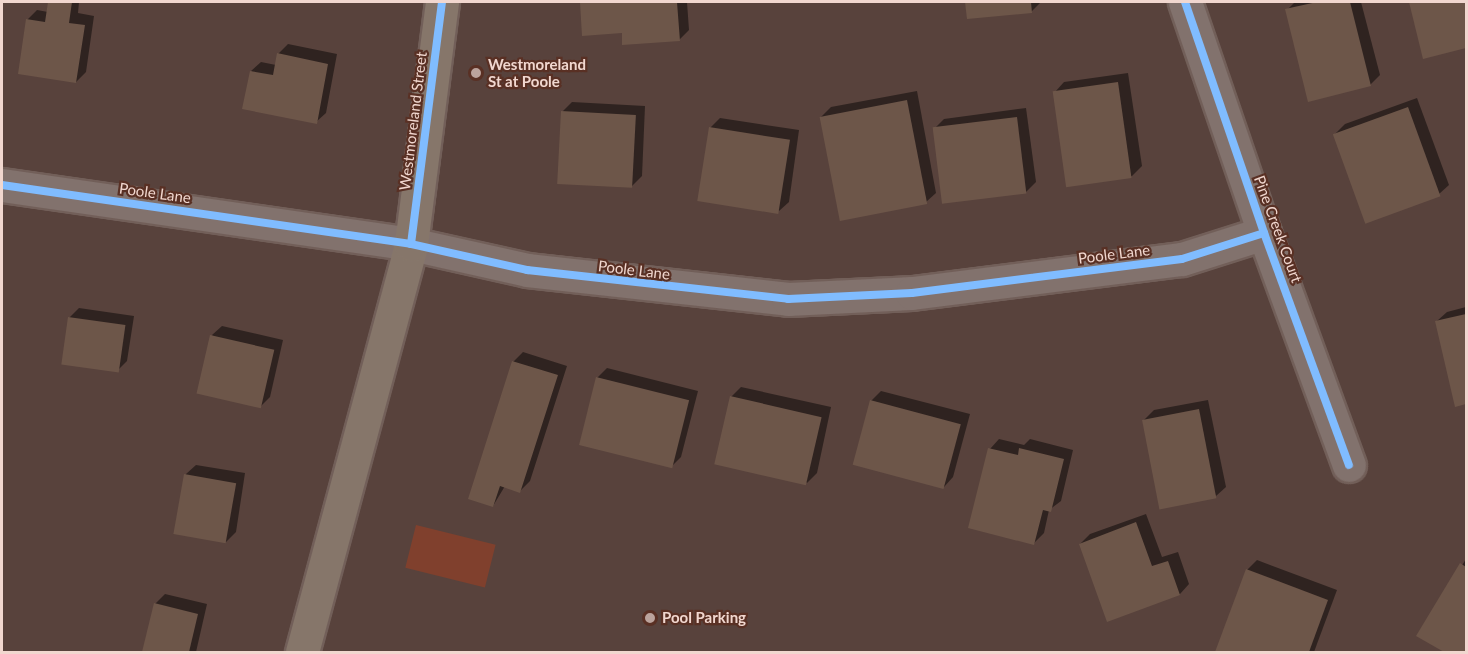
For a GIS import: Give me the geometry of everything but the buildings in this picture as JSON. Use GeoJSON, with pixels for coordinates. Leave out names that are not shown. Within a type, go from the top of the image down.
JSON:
{"type":"FeatureCollection","features":[{"type":"Feature","properties":{"kind":"main road","name":"Westmoreland Street"},"geometry":{"type":"LineString","coordinates":[[302,652],[411,244],[442,2]]}},
{"type":"Feature","properties":{"kind":"street","name":"Pine Creek Court"},"geometry":{"type":"LineString","coordinates":[[1185,2],[1264,233],[1349,465]]}},
{"type":"Feature","properties":{"kind":"street","name":"Poole Lane"},"geometry":{"type":"LineString","coordinates":[[2,185],[411,244],[527,270],[721,294],[834,299],[912,293],[1182,259],[1264,233]]}},
{"type":"Feature","properties":{"kind":"shaded area"},"geometry":{"type":"Polygon","coordinates":[[[416,525],[496,545],[485,588],[405,568],[416,525]]]}},
{"type":"Feature","properties":{"kind":"cycle path"},"geometry":{"type":"LineString","coordinates":[[411,244],[442,2]]}},
{"type":"Feature","properties":{"kind":"cycle path"},"geometry":{"type":"LineString","coordinates":[[1185,2],[1264,233],[1349,465]]}},
{"type":"Feature","properties":{"kind":"cycle path"},"geometry":{"type":"LineString","coordinates":[[2,185],[411,244],[527,270],[788,299],[912,293],[1182,259],[1264,233]]}},
{"type":"Feature","properties":{"kind":"place","name":"Westmoreland St at Poole"},"geometry":{"type":"Point","coordinates":[476,73]}},
{"type":"Feature","properties":{"kind":"place","name":"Pool Parking"},"geometry":{"type":"Point","coordinates":[650,618]}}]}
